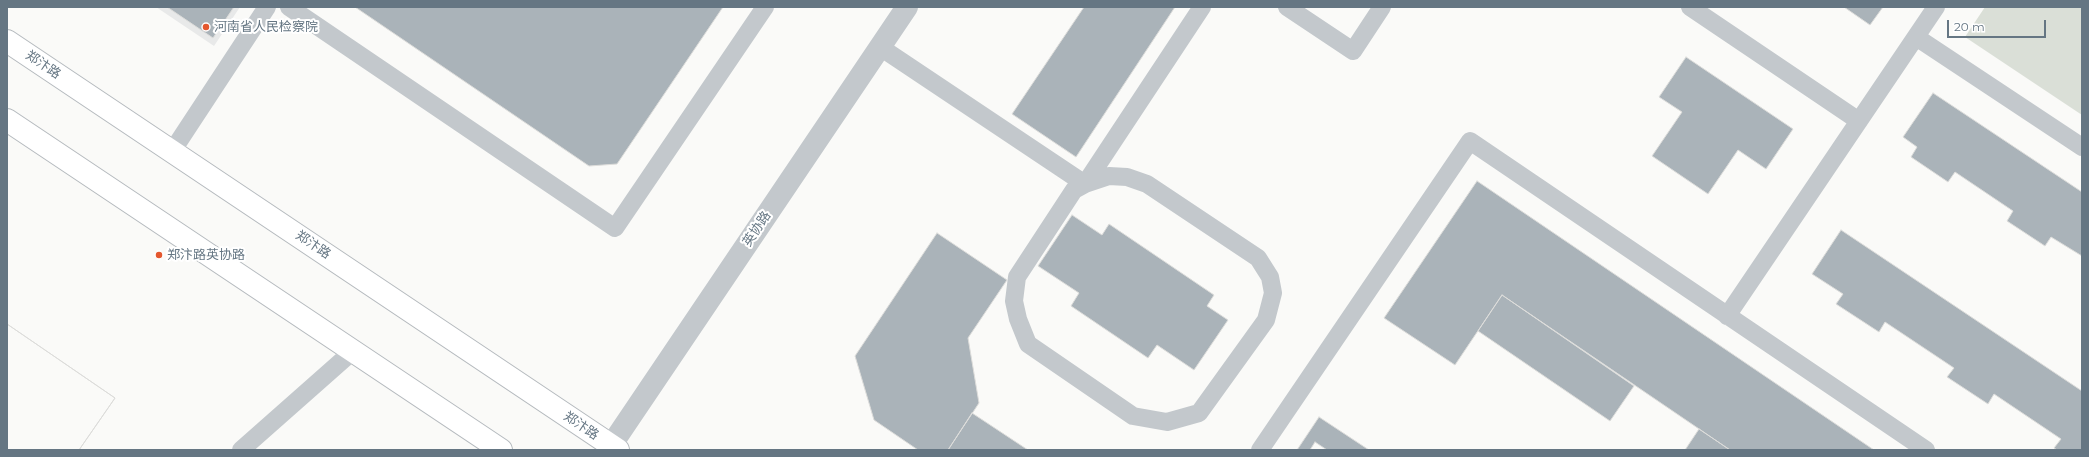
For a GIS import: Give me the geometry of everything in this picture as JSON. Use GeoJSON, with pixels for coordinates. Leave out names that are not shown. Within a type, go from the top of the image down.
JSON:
{"type":"FeatureCollection","features":[{"type":"Feature","properties":{"kind":"main road","name":"郑汴路"},"geometry":{"type":"LineString","coordinates":[[7,40],[173,150],[612,448]]}},
{"type":"Feature","properties":{"kind":"main road"},"geometry":{"type":"LineString","coordinates":[[7,120],[501,450]]}},
{"type":"Feature","properties":{"kind":"street","name":"英协路"},"geometry":{"type":"LineString","coordinates":[[612,448],[907,7]]}},
{"type":"Feature","properties":{"kind":"lane"},"geometry":{"type":"LineString","coordinates":[[173,150],[267,7]]}},
{"type":"Feature","properties":{"kind":"lane"},"geometry":{"type":"LineString","coordinates":[[289,7],[615,228],[765,7]]}},
{"type":"Feature","properties":{"kind":"lane"},"geometry":{"type":"LineString","coordinates":[[1085,184],[1108,176],[1127,177],[1147,184],[1258,258],[1270,277],[1273,293],[1266,320],[1199,412],[1167,422],[1133,416],[1028,344],[1018,319],[1014,301],[1017,277],[1074,190],[1085,184],[1202,7]]}},
{"type":"Feature","properties":{"kind":"lane"},"geometry":{"type":"LineString","coordinates":[[1288,7],[1353,51],[1382,7]]}},
{"type":"Feature","properties":{"kind":"lane"},"geometry":{"type":"LineString","coordinates":[[1690,7],[1859,121]]}},
{"type":"Feature","properties":{"kind":"lane"},"geometry":{"type":"LineString","coordinates":[[1727,316],[1936,7]]}},
{"type":"Feature","properties":{"kind":"lane"},"geometry":{"type":"LineString","coordinates":[[1916,37],[2082,147]]}},
{"type":"Feature","properties":{"kind":"lane"},"geometry":{"type":"LineString","coordinates":[[880,48],[1085,184]]}},
{"type":"Feature","properties":{"kind":"lane"},"geometry":{"type":"LineString","coordinates":[[1260,450],[1470,141],[1926,450]]}},
{"type":"Feature","properties":{"kind":"lane"},"geometry":{"type":"LineString","coordinates":[[241,450],[353,351]]}},
{"type":"Feature","properties":{"kind":"shaded area","name":"河南省人民检察院"},"geometry":{"type":"Polygon","coordinates":[[[156,7],[240,7],[214,46],[156,7]]]}},
{"type":"Feature","properties":{"kind":"shaded area"},"geometry":{"type":"Polygon","coordinates":[[[1985,7],[2082,7],[2082,115],[1965,37],[1985,7]]]}},
{"type":"Feature","properties":{"kind":"building","name":"河南省人民检察院"},"geometry":{"type":"Polygon","coordinates":[[[167,7],[234,7],[213,38],[167,7]]]}},
{"type":"Feature","properties":{"kind":"building"},"geometry":{"type":"Polygon","coordinates":[[[355,7],[723,7],[617,164],[589,166],[355,7]]]}},
{"type":"Feature","properties":{"kind":"building"},"geometry":{"type":"Polygon","coordinates":[[[1084,7],[1175,7],[1076,157],[1012,114],[1084,7]]]}},
{"type":"Feature","properties":{"kind":"building"},"geometry":{"type":"Polygon","coordinates":[[[1844,7],[1883,7],[1870,25],[1844,7]]]}},
{"type":"Feature","properties":{"kind":"building"},"geometry":{"type":"Polygon","coordinates":[[[1686,57],[1793,129],[1766,169],[1738,150],[1708,194],[1652,156],[1682,112],[1659,97],[1686,57]]]}},
{"type":"Feature","properties":{"kind":"building"},"geometry":{"type":"Polygon","coordinates":[[[1933,93],[2082,192],[2082,256],[2051,237],[2045,246],[2007,221],[2013,211],[1955,172],[1948,182],[1911,157],[1917,147],[1903,137],[1933,93]]]}},
{"type":"Feature","properties":{"kind":"building"},"geometry":{"type":"Polygon","coordinates":[[[1477,181],[1874,450],[1730,450],[1502,295],[1455,365],[1384,318],[1477,181]]]}},
{"type":"Feature","properties":{"kind":"building"},"geometry":{"type":"Polygon","coordinates":[[[1072,215],[1102,235],[1109,224],[1214,295],[1207,306],[1228,320],[1194,370],[1157,345],[1148,358],[1071,306],[1079,293],[1038,266],[1072,215]]]}},
{"type":"Feature","properties":{"kind":"building"},"geometry":{"type":"Polygon","coordinates":[[[1841,230],[2082,391],[2082,450],[2057,450],[2054,448],[2061,439],[1994,394],[1988,404],[1947,377],[1954,368],[1885,322],[1879,332],[1836,304],[1843,294],[1812,274],[1841,230]]]}},
{"type":"Feature","properties":{"kind":"building"},"geometry":{"type":"Polygon","coordinates":[[[937,233],[1007,280],[968,338],[979,403],[948,450],[918,450],[874,420],[855,356],[937,233]]]}},
{"type":"Feature","properties":{"kind":"building"},"geometry":{"type":"Polygon","coordinates":[[[1502,295],[1634,386],[1610,421],[1478,331],[1502,295]]]}},
{"type":"Feature","properties":{"kind":"building"},"geometry":{"type":"Polygon","coordinates":[[[7,324],[115,398],[79,450],[7,450],[7,324]]]}},
{"type":"Feature","properties":{"kind":"building"},"geometry":{"type":"Polygon","coordinates":[[[7,324],[115,398],[79,450],[7,450],[7,324]]]}},
{"type":"Feature","properties":{"kind":"building"},"geometry":{"type":"Polygon","coordinates":[[[972,413],[1028,450],[948,450],[972,413]]]}},
{"type":"Feature","properties":{"kind":"building"},"geometry":{"type":"Polygon","coordinates":[[[1319,417],[1369,450],[1297,450],[1319,417]]]}},
{"type":"Feature","properties":{"kind":"building"},"geometry":{"type":"Polygon","coordinates":[[[1699,429],[1730,450],[1685,450],[1699,429]]]}},
{"type":"Feature","properties":{"kind":"building"},"geometry":{"type":"Polygon","coordinates":[[[1315,442],[1327,450],[1310,450],[1315,442]]]}},
{"type":"Feature","properties":{"kind":"place","name":"河南省人民检察院"},"geometry":{"type":"Point","coordinates":[206,27]}},
{"type":"Feature","properties":{"kind":"place","name":"郑汴路英协路"},"geometry":{"type":"Point","coordinates":[159,255]}}]}
